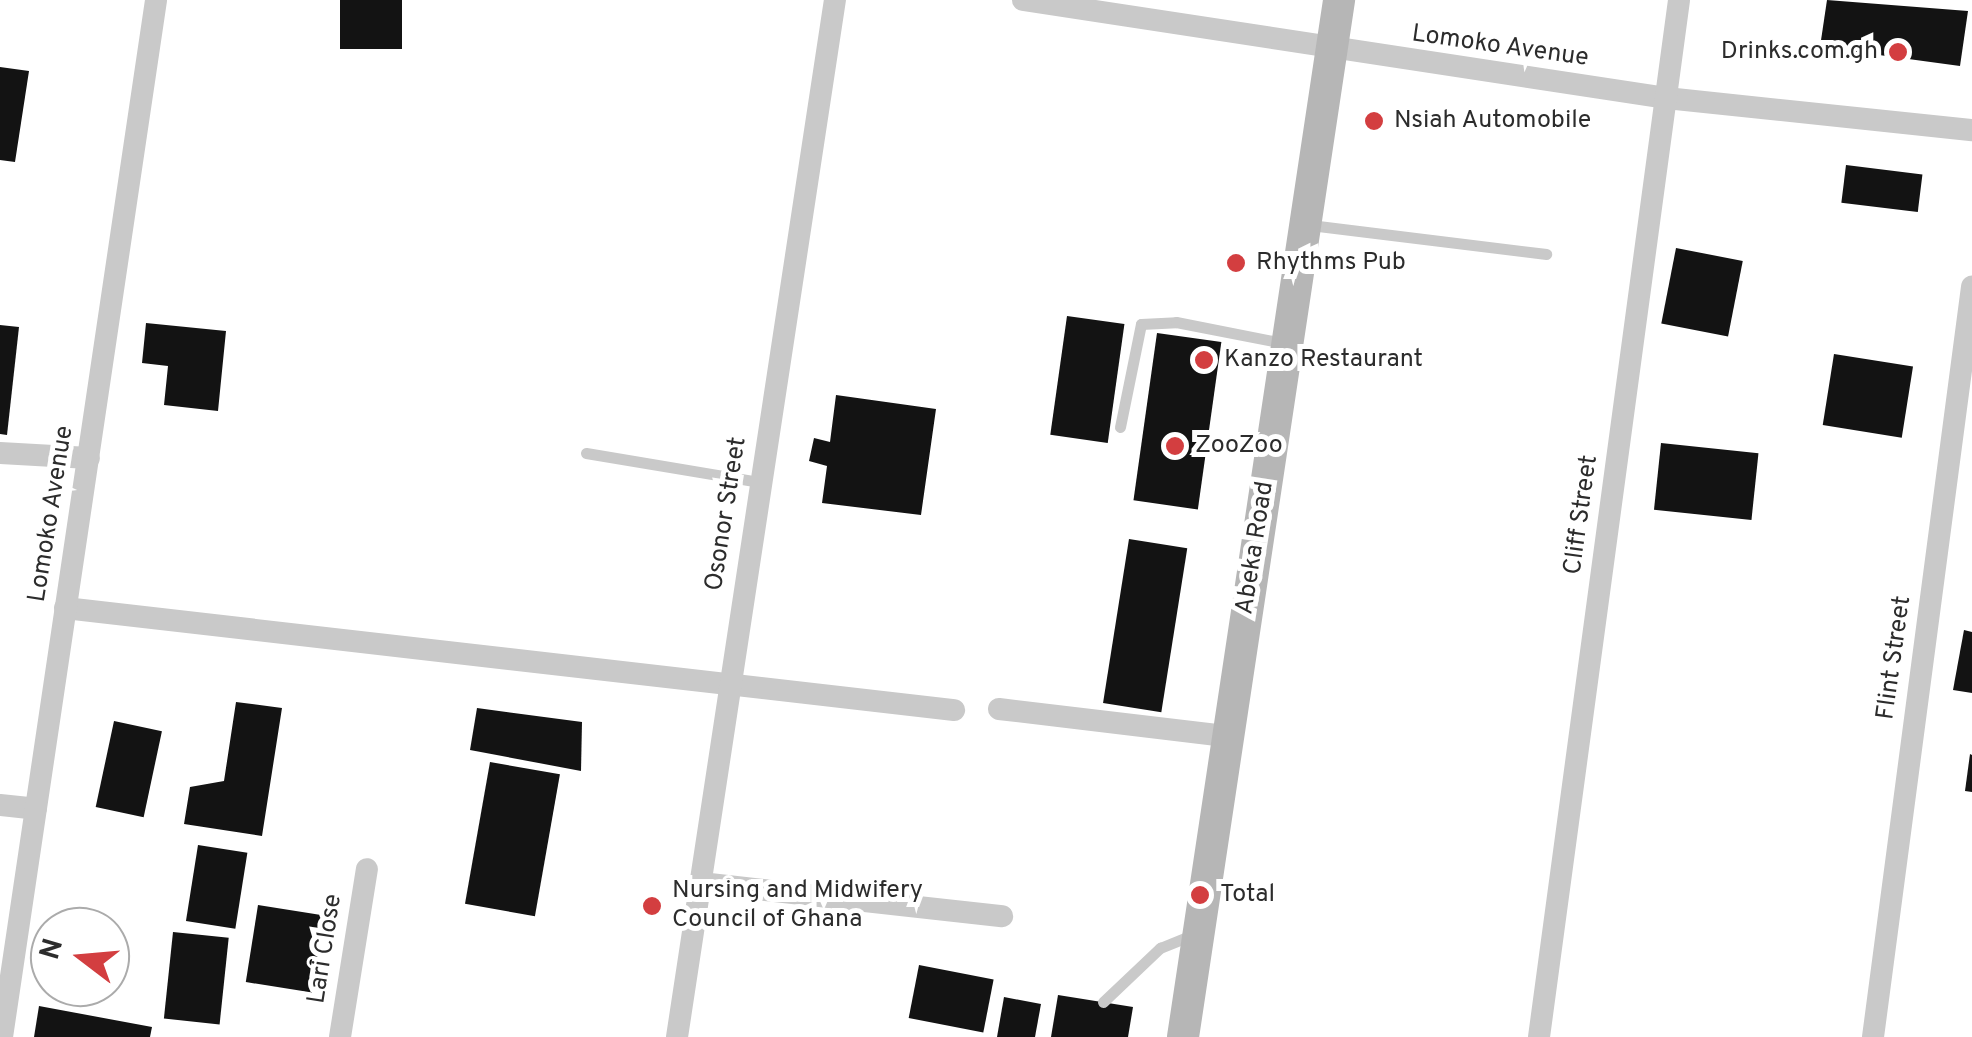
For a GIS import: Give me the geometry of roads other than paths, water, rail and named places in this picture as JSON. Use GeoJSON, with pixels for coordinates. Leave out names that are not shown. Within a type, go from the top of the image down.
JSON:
{"type":"FeatureCollection","features":[{"type":"Feature","properties":{"kind":"street","name":"Lomoko Avenue"},"geometry":{"type":"LineString","coordinates":[[2,1037],[156,0]]}},
{"type":"Feature","properties":{"kind":"street","name":"Osonor Street"},"geometry":{"type":"LineString","coordinates":[[677,1037],[835,0]]}},
{"type":"Feature","properties":{"kind":"street","name":"Lomoko Avenue"},"geometry":{"type":"LineString","coordinates":[[1022,0],[1666,98],[1972,130]]}},
{"type":"Feature","properties":{"kind":"street","name":"Abeka Road"},"geometry":{"type":"LineString","coordinates":[[1183,1037],[1338,0]]}},
{"type":"Feature","properties":{"kind":"street","name":"Cliff Street"},"geometry":{"type":"LineString","coordinates":[[1539,1037],[1679,0]]}},
{"type":"Feature","properties":{"kind":"street","name":"Flint Street"},"geometry":{"type":"LineString","coordinates":[[1873,1037],[1972,287]]}},
{"type":"Feature","properties":{"kind":"street"},"geometry":{"type":"LineString","coordinates":[[0,453],[89,458]]}},
{"type":"Feature","properties":{"kind":"street"},"geometry":{"type":"LineString","coordinates":[[64,608],[954,710]]}},
{"type":"Feature","properties":{"kind":"street"},"geometry":{"type":"LineString","coordinates":[[1000,709],[1227,736]]}},
{"type":"Feature","properties":{"kind":"street"},"geometry":{"type":"LineString","coordinates":[[0,805],[36,809]]}},
{"type":"Feature","properties":{"kind":"street","name":"Lari Close"},"geometry":{"type":"LineString","coordinates":[[340,1037],[367,869]]}},
{"type":"Feature","properties":{"kind":"street"},"geometry":{"type":"LineString","coordinates":[[701,883],[1002,916]]}},
{"type":"Feature","properties":{"kind":"lane"},"geometry":{"type":"LineString","coordinates":[[1305,225],[1546,254]]}},
{"type":"Feature","properties":{"kind":"lane"},"geometry":{"type":"LineString","coordinates":[[1120,427],[1134,338],[1149,320],[1287,344]]}},
{"type":"Feature","properties":{"kind":"lane"},"geometry":{"type":"LineString","coordinates":[[586,453],[759,482]]}},
{"type":"Feature","properties":{"kind":"lane"},"geometry":{"type":"LineString","coordinates":[[1103,1002],[1160,948],[1198,932]]}},
{"type":"Feature","properties":{"kind":"place","name":"Drinks.com.gh"},"geometry":{"type":"Point","coordinates":[1898,52]}},
{"type":"Feature","properties":{"kind":"place","name":"Nsiah Automobile"},"geometry":{"type":"Point","coordinates":[1374,121]}},
{"type":"Feature","properties":{"kind":"place","name":"Rhythms Pub"},"geometry":{"type":"Point","coordinates":[1236,263]}},
{"type":"Feature","properties":{"kind":"place","name":"Kanzo Restaurant"},"geometry":{"type":"Point","coordinates":[1204,360]}},
{"type":"Feature","properties":{"kind":"place","name":"ZooZoo"},"geometry":{"type":"Point","coordinates":[1175,446]}},
{"type":"Feature","properties":{"kind":"place","name":"Total"},"geometry":{"type":"Point","coordinates":[1200,895]}},
{"type":"Feature","properties":{"kind":"place","name":"Nursing and Midwifery Council of Ghana"},"geometry":{"type":"Point","coordinates":[652,906]}}]}
